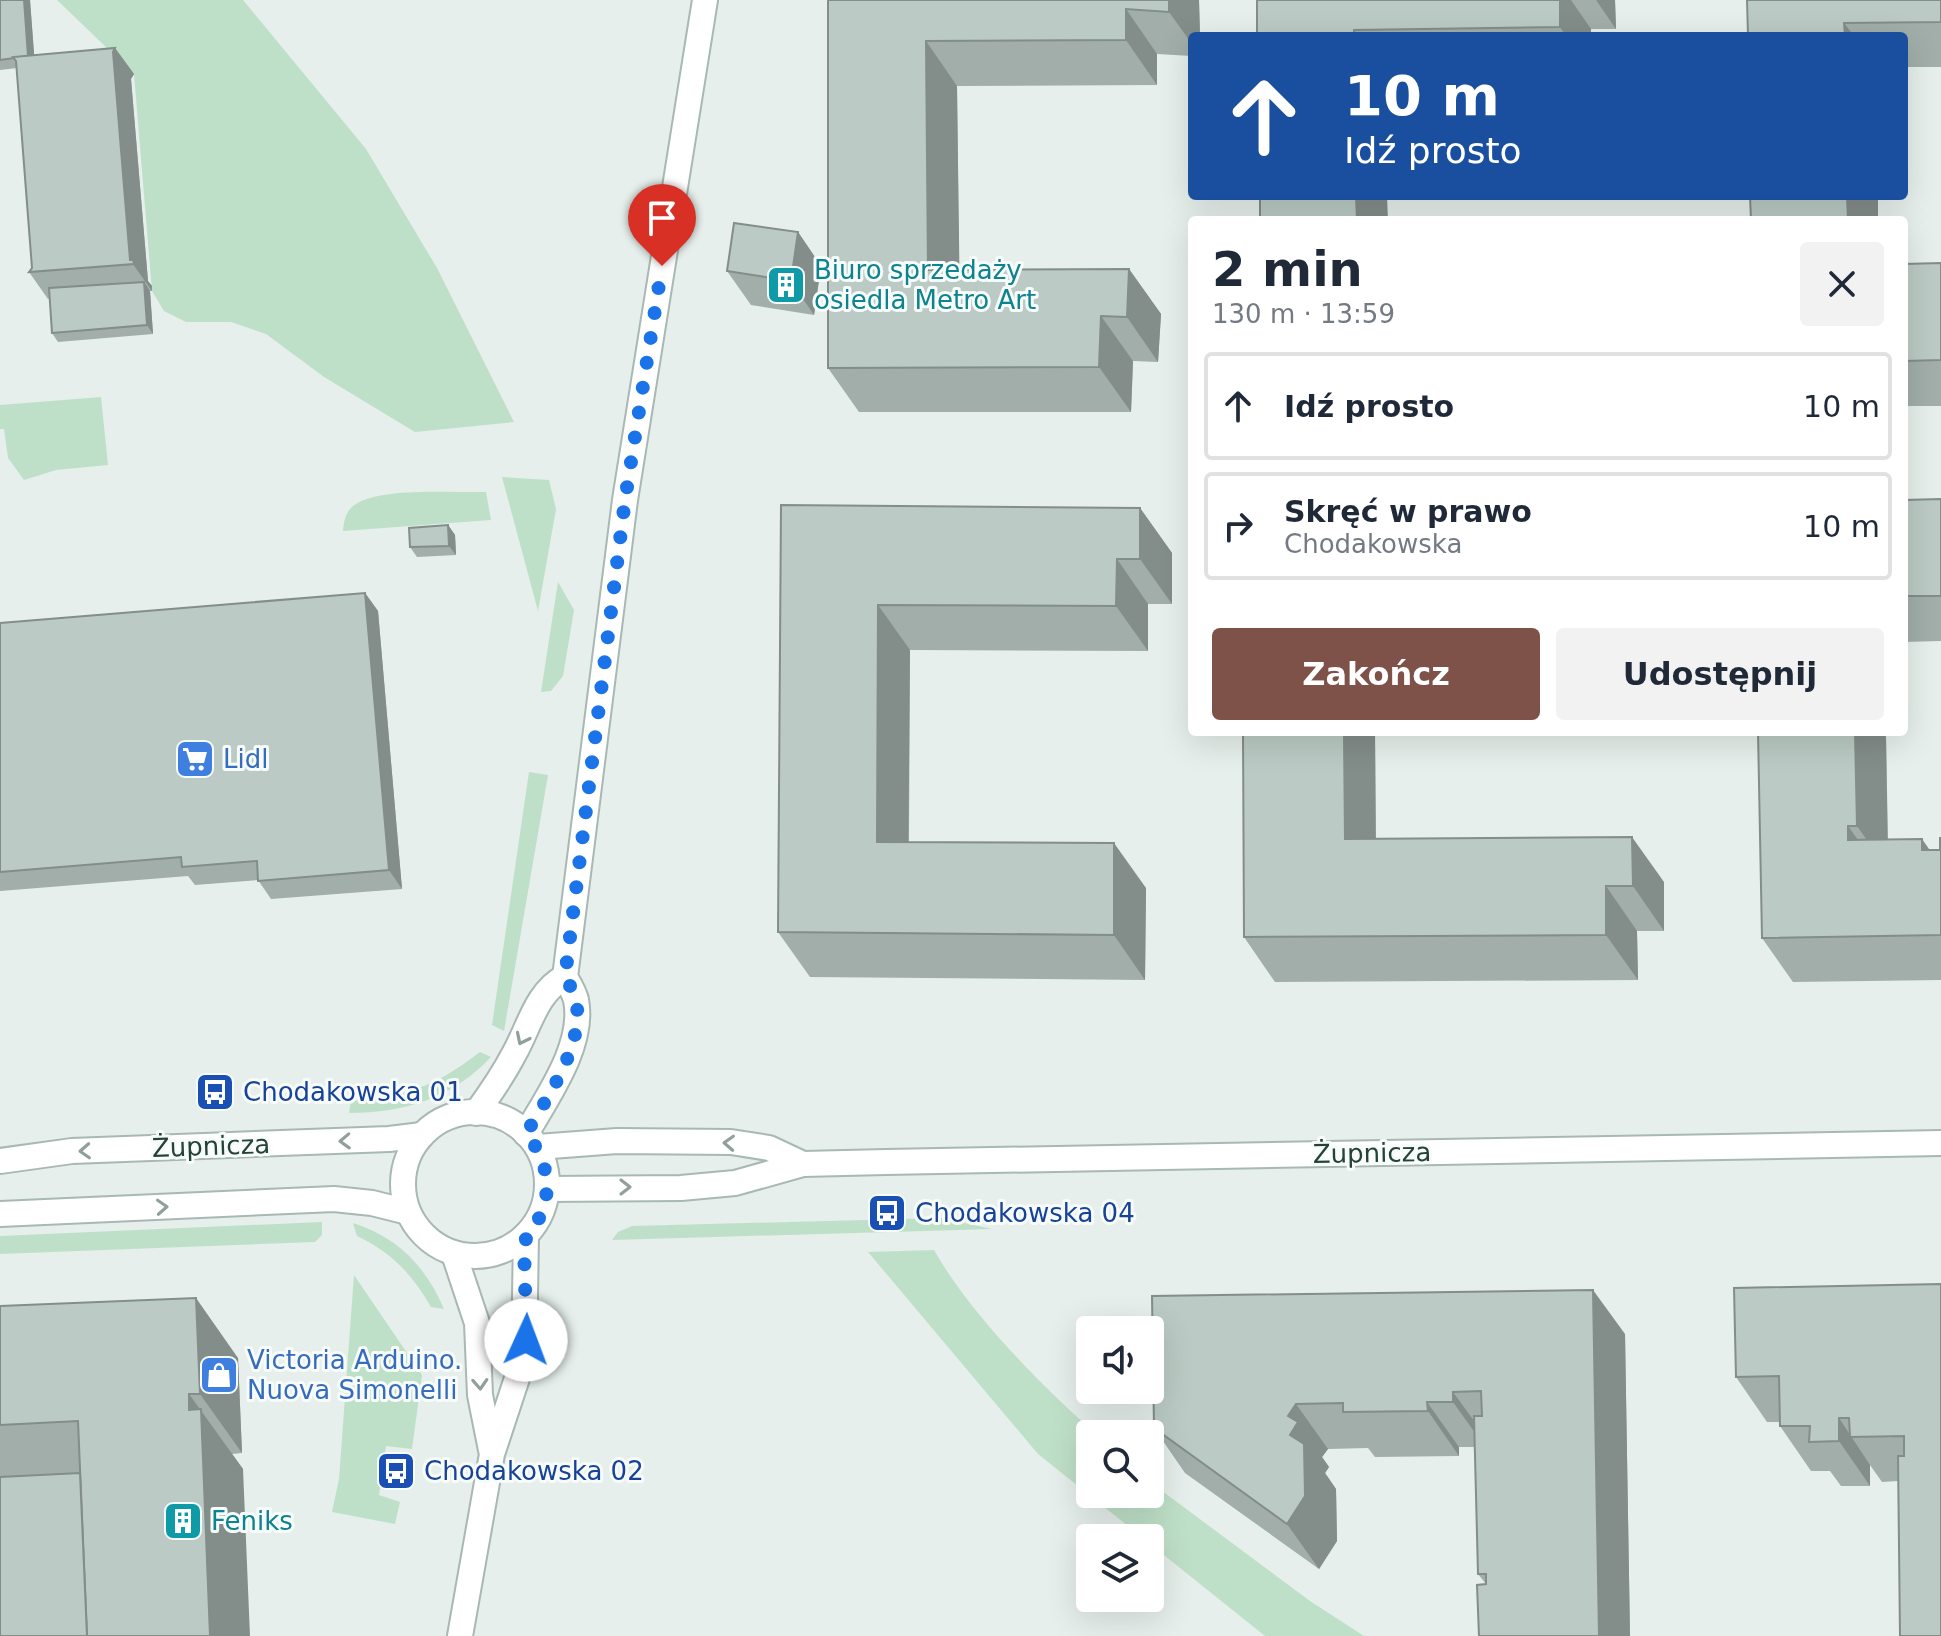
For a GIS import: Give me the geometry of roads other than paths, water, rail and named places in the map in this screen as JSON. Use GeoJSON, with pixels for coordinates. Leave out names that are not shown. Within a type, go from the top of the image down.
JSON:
{"type":"FeatureCollection","features":[{"type":"Feature","properties":{"kind":"street"},"geometry":{"type":"LineString","coordinates":[[532,1141],[568,1055],[577,1022],[576,998],[565,977],[625,500],[705,0]]}},
{"type":"Feature","properties":{"kind":"street"},"geometry":{"type":"LineString","coordinates":[[476,1113],[515,1053],[542,996],[553,983],[565,977]]}},
{"type":"Feature","properties":{"kind":"street"},"geometry":{"type":"LineString","coordinates":[[476,1113],[495,1115],[532,1141],[545,1166],[547,1189],[538,1220],[526,1235],[495,1254],[474,1257],[454,1254],[434,1245],[408,1212],[403,1192],[404,1171],[410,1152],[422,1135],[439,1122],[476,1113]]}},
{"type":"Feature","properties":{"kind":"street","name":"Żupnicza"},"geometry":{"type":"LineString","coordinates":[[0,1161],[72,1151],[389,1139],[422,1135]]}},
{"type":"Feature","properties":{"kind":"street","name":"Żupnicza"},"geometry":{"type":"LineString","coordinates":[[532,1141],[731,1142],[769,1148],[803,1164]]}},
{"type":"Feature","properties":{"kind":"street","name":"Żupnicza"},"geometry":{"type":"LineString","coordinates":[[547,1189],[681,1188],[735,1183],[803,1164],[1941,1143]]}},
{"type":"Feature","properties":{"kind":"street"},"geometry":{"type":"LineString","coordinates":[[0,1214],[334,1199],[372,1203],[408,1212]]}},
{"type":"Feature","properties":{"kind":"street"},"geometry":{"type":"LineString","coordinates":[[460,1636],[492,1454],[524,1357],[526,1235]]}},
{"type":"Feature","properties":{"kind":"street"},"geometry":{"type":"LineString","coordinates":[[454,1254],[477,1323],[480,1395],[492,1454]]}},
{"type":"Feature","properties":{"kind":"place","name":"Biuro sprzedaży osiedla Metro Art"},"geometry":{"type":"Point","coordinates":[786,285]}},
{"type":"Feature","properties":{"kind":"place","name":"Lidl"},"geometry":{"type":"Point","coordinates":[195,759]}},
{"type":"Feature","properties":{"kind":"place","name":"Chodakowska 01"},"geometry":{"type":"Point","coordinates":[215,1092]}},
{"type":"Feature","properties":{"kind":"place","name":"Chodakowska 04"},"geometry":{"type":"Point","coordinates":[887,1213]}},
{"type":"Feature","properties":{"kind":"place","name":"Victoria Arduino. Nuova Simonelli"},"geometry":{"type":"Point","coordinates":[219,1375]}},
{"type":"Feature","properties":{"kind":"place","name":"Chodakowska 02"},"geometry":{"type":"Point","coordinates":[396,1471]}},
{"type":"Feature","properties":{"kind":"place","name":"Feniks"},"geometry":{"type":"Point","coordinates":[183,1521]}}]}
